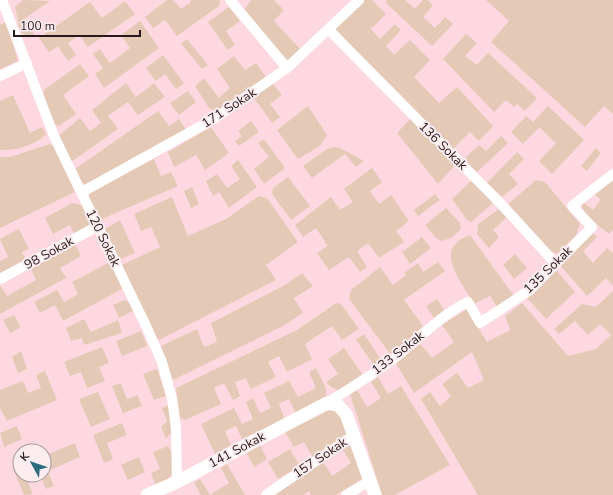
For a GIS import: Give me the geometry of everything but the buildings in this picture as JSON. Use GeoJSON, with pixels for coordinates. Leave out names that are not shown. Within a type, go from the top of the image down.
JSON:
{"type":"FeatureCollection","features":[{"type":"Feature","properties":{"kind":"street"},"geometry":{"type":"LineString","coordinates":[[230,0],[287,68]]}},
{"type":"Feature","properties":{"kind":"street","name":"171 Sokak"},"geometry":{"type":"LineString","coordinates":[[82,192],[214,119],[287,68],[329,30],[359,0]]}},
{"type":"Feature","properties":{"kind":"street","name":"120 Sokak"},"geometry":{"type":"LineString","coordinates":[[5,2],[54,136],[162,362],[172,399],[176,428],[177,482]]}},
{"type":"Feature","properties":{"kind":"street","name":"136 Sokak"},"geometry":{"type":"LineString","coordinates":[[329,30],[500,203],[556,264]]}},
{"type":"Feature","properties":{"kind":"street"},"geometry":{"type":"LineString","coordinates":[[0,76],[27,63]]}},
{"type":"Feature","properties":{"kind":"street","name":"135 Sokak"},"geometry":{"type":"LineString","coordinates":[[468,302],[480,323],[530,290],[592,227],[572,206],[613,174]]}},
{"type":"Feature","properties":{"kind":"street","name":"98 Sokak"},"geometry":{"type":"LineString","coordinates":[[0,279],[98,226]]}},
{"type":"Feature","properties":{"kind":"street","name":"133 Sokak"},"geometry":{"type":"LineString","coordinates":[[327,403],[389,363],[439,320],[468,302]]}},
{"type":"Feature","properties":{"kind":"street"},"geometry":{"type":"LineString","coordinates":[[327,403],[335,404],[342,409],[354,435],[375,495]]}},
{"type":"Feature","properties":{"kind":"street","name":"141 Sokak"},"geometry":{"type":"LineString","coordinates":[[148,495],[177,482],[327,403]]}},
{"type":"Feature","properties":{"kind":"street","name":"157 Sokak"},"geometry":{"type":"LineString","coordinates":[[266,495],[354,435]]}},
{"type":"Feature","properties":{"kind":"street"},"geometry":{"type":"LineString","coordinates":[[346,495],[370,481]]}},
{"type":"Feature","properties":{"kind":"shaded area"},"geometry":{"type":"Polygon","coordinates":[[[23,0],[50,1],[24,19],[34,34],[28,38],[20,31],[15,7],[23,0]]]}},
{"type":"Feature","properties":{"kind":"shaded area"},"geometry":{"type":"Polygon","coordinates":[[[167,0],[173,0],[181,9],[191,2],[190,0],[220,0],[219,6],[177,36],[165,20],[153,28],[145,17],[167,0]]]}},
{"type":"Feature","properties":{"kind":"shaded area"},"geometry":{"type":"Polygon","coordinates":[[[251,0],[274,0],[284,10],[274,21],[301,50],[286,62],[244,10],[251,0]]]}},
{"type":"Feature","properties":{"kind":"shaded area"},"geometry":{"type":"Polygon","coordinates":[[[363,0],[372,0],[386,14],[371,29],[380,39],[395,24],[401,30],[386,46],[394,55],[410,40],[430,60],[414,77],[439,103],[457,87],[493,126],[479,141],[470,132],[453,149],[335,29],[363,0]]]}},
{"type":"Feature","properties":{"kind":"shaded area"},"geometry":{"type":"Polygon","coordinates":[[[387,0],[405,0],[415,9],[423,0],[428,0],[433,5],[423,17],[435,28],[445,17],[453,24],[432,46],[385,2],[387,0]]]}},
{"type":"Feature","properties":{"kind":"shaded area"},"geometry":{"type":"Polygon","coordinates":[[[486,0],[613,0],[613,114],[604,106],[585,127],[491,42],[509,21],[486,0]]]}},
{"type":"Feature","properties":{"kind":"shaded area"},"geometry":{"type":"Polygon","coordinates":[[[125,1],[135,14],[88,47],[79,35],[68,43],[76,55],[68,61],[58,46],[49,52],[39,38],[90,2],[102,18],[125,1]]]}},
{"type":"Feature","properties":{"kind":"shaded area"},"geometry":{"type":"Polygon","coordinates":[[[229,7],[240,21],[226,31],[235,45],[228,50],[208,22],[229,7]]]}},
{"type":"Feature","properties":{"kind":"shaded area"},"geometry":{"type":"Polygon","coordinates":[[[140,21],[159,48],[104,88],[95,74],[103,68],[93,54],[100,49],[110,63],[130,48],[121,35],[140,21]]]}},
{"type":"Feature","properties":{"kind":"shaded area"},"geometry":{"type":"Polygon","coordinates":[[[5,22],[9,30],[18,61],[0,69],[0,25],[5,22]]]}},
{"type":"Feature","properties":{"kind":"shaded area"},"geometry":{"type":"Polygon","coordinates":[[[466,34],[477,43],[465,56],[477,65],[488,53],[537,98],[525,111],[517,104],[514,107],[506,100],[494,112],[443,59],[466,34]]]}},
{"type":"Feature","properties":{"kind":"shaded area"},"geometry":{"type":"Polygon","coordinates":[[[187,39],[208,65],[202,69],[181,44],[187,39]]]}},
{"type":"Feature","properties":{"kind":"shaded area"},"geometry":{"type":"Polygon","coordinates":[[[163,55],[184,83],[176,89],[165,74],[156,81],[146,68],[163,55]]]}},
{"type":"Feature","properties":{"kind":"shaded area"},"geometry":{"type":"Polygon","coordinates":[[[234,56],[245,70],[256,63],[266,77],[218,112],[209,108],[195,86],[204,78],[219,98],[230,88],[217,69],[234,56]]]}},
{"type":"Feature","properties":{"kind":"shaded area"},"geometry":{"type":"Polygon","coordinates":[[[80,64],[89,76],[63,95],[76,114],[59,126],[54,124],[43,95],[44,90],[80,64]]]}},
{"type":"Feature","properties":{"kind":"shaded area"},"geometry":{"type":"Polygon","coordinates":[[[126,83],[136,97],[154,83],[165,97],[138,115],[128,102],[108,116],[118,129],[71,162],[58,136],[80,118],[90,131],[101,123],[92,110],[126,83]]]}},
{"type":"Feature","properties":{"kind":"shaded area"},"geometry":{"type":"Polygon","coordinates":[[[272,83],[282,95],[270,104],[280,117],[272,123],[253,97],[272,83]]]}},
{"type":"Feature","properties":{"kind":"shaded area"},"geometry":{"type":"Polygon","coordinates":[[[188,91],[196,102],[179,115],[170,103],[188,91]]]}},
{"type":"Feature","properties":{"kind":"shaded area"},"geometry":{"type":"Polygon","coordinates":[[[13,95],[30,133],[42,127],[46,134],[31,144],[12,149],[0,150],[0,101],[13,95]]]}},
{"type":"Feature","properties":{"kind":"shaded area"},"geometry":{"type":"Polygon","coordinates":[[[308,106],[327,135],[320,146],[298,159],[277,130],[308,106]]]}},
{"type":"Feature","properties":{"kind":"shaded area"},"geometry":{"type":"Polygon","coordinates":[[[548,106],[584,140],[552,174],[539,161],[556,143],[539,127],[523,144],[511,132],[526,116],[533,122],[548,106]]]}},
{"type":"Feature","properties":{"kind":"shaded area"},"geometry":{"type":"Polygon","coordinates":[[[158,111],[169,126],[179,119],[187,131],[87,185],[81,183],[75,169],[158,111]]]}},
{"type":"Feature","properties":{"kind":"shaded area"},"geometry":{"type":"Polygon","coordinates":[[[410,119],[456,164],[438,184],[397,133],[410,119]]]}},
{"type":"Feature","properties":{"kind":"shaded area"},"geometry":{"type":"Polygon","coordinates":[[[251,121],[259,132],[239,146],[235,141],[242,136],[238,131],[251,121]]]}},
{"type":"Feature","properties":{"kind":"shaded area"},"geometry":{"type":"Polygon","coordinates":[[[211,127],[229,153],[205,170],[196,155],[174,167],[168,152],[211,127]]]}},
{"type":"Feature","properties":{"kind":"shaded area"},"geometry":{"type":"Polygon","coordinates":[[[501,136],[508,143],[476,173],[463,160],[479,145],[486,151],[501,136]]]}},
{"type":"Feature","properties":{"kind":"shaded area"},"geometry":{"type":"Polygon","coordinates":[[[264,139],[285,168],[264,184],[254,169],[269,157],[258,143],[264,139]]]}},
{"type":"Feature","properties":{"kind":"shaded area"},"geometry":{"type":"Polygon","coordinates":[[[50,144],[53,146],[75,192],[0,228],[0,157],[10,157],[50,144]]]}},
{"type":"Feature","properties":{"kind":"shaded area"},"geometry":{"type":"Polygon","coordinates":[[[334,147],[340,148],[364,161],[356,167],[345,154],[312,178],[303,166],[327,149],[334,147]]]}},
{"type":"Feature","properties":{"kind":"shaded area"},"geometry":{"type":"Polygon","coordinates":[[[596,148],[601,153],[587,171],[581,166],[596,148]]]}},
{"type":"Feature","properties":{"kind":"shaded area"},"geometry":{"type":"Polygon","coordinates":[[[517,152],[524,159],[509,174],[518,184],[502,197],[487,183],[517,152]]]}},
{"type":"Feature","properties":{"kind":"shaded area"},"geometry":{"type":"Polygon","coordinates":[[[154,159],[161,176],[171,172],[178,186],[102,219],[97,216],[88,198],[91,191],[154,159]]]}},
{"type":"Feature","properties":{"kind":"shaded area"},"geometry":{"type":"Polygon","coordinates":[[[238,160],[257,187],[229,208],[219,192],[213,196],[206,181],[217,174],[227,188],[240,179],[231,166],[238,160]]]}},
{"type":"Feature","properties":{"kind":"shaded area"},"geometry":{"type":"Polygon","coordinates":[[[372,168],[382,182],[370,191],[379,204],[391,195],[409,221],[396,231],[404,242],[379,258],[368,243],[357,251],[367,267],[360,272],[349,257],[329,270],[317,253],[328,246],[316,228],[303,237],[295,225],[331,197],[340,210],[353,202],[344,189],[372,168]]]}},
{"type":"Feature","properties":{"kind":"shaded area"},"geometry":{"type":"Polygon","coordinates":[[[288,177],[310,206],[291,220],[272,194],[273,188],[288,177]]]}},
{"type":"Feature","properties":{"kind":"shaded area"},"geometry":{"type":"Polygon","coordinates":[[[613,179],[613,230],[609,234],[591,219],[582,206],[583,202],[593,210],[601,200],[593,193],[613,179]]]}},
{"type":"Feature","properties":{"kind":"shaded area"},"geometry":{"type":"Polygon","coordinates":[[[536,180],[545,182],[580,224],[576,235],[557,254],[551,251],[508,204],[536,180]]]}},
{"type":"Feature","properties":{"kind":"shaded area"},"geometry":{"type":"Polygon","coordinates":[[[471,181],[491,198],[492,204],[471,222],[467,220],[452,199],[471,181]]]}},
{"type":"Feature","properties":{"kind":"shaded area"},"geometry":{"type":"Polygon","coordinates":[[[192,187],[199,204],[191,208],[184,191],[192,187]]]}},
{"type":"Feature","properties":{"kind":"shaded area"},"geometry":{"type":"Polygon","coordinates":[[[435,194],[440,200],[418,216],[414,210],[435,194]]]}},
{"type":"Feature","properties":{"kind":"shaded area"},"geometry":{"type":"Polygon","coordinates":[[[259,196],[267,198],[298,242],[266,265],[276,280],[159,340],[156,337],[122,265],[160,247],[151,227],[141,231],[134,214],[172,197],[188,236],[226,219],[259,196]]]}},
{"type":"Feature","properties":{"kind":"shaded area"},"geometry":{"type":"Polygon","coordinates":[[[72,203],[82,205],[91,225],[74,235],[70,225],[53,234],[45,218],[72,203]]]}},
{"type":"Feature","properties":{"kind":"shaded area"},"geometry":{"type":"Polygon","coordinates":[[[446,208],[460,223],[461,228],[453,237],[442,241],[436,238],[425,225],[446,208]]]}},
{"type":"Feature","properties":{"kind":"shaded area"},"geometry":{"type":"Polygon","coordinates":[[[499,209],[508,216],[493,230],[499,237],[489,248],[477,234],[478,224],[499,209]]]}},
{"type":"Feature","properties":{"kind":"shaded area"},"geometry":{"type":"Polygon","coordinates":[[[120,220],[135,253],[119,260],[105,229],[120,220]]]}},
{"type":"Feature","properties":{"kind":"shaded area"},"geometry":{"type":"Polygon","coordinates":[[[19,229],[29,249],[22,252],[27,262],[0,276],[0,261],[8,257],[0,239],[19,229]]]}},
{"type":"Feature","properties":{"kind":"shaded area"},"geometry":{"type":"Polygon","coordinates":[[[593,233],[597,237],[583,251],[593,263],[607,248],[613,253],[613,286],[606,278],[587,296],[560,265],[593,233]]]}},
{"type":"Feature","properties":{"kind":"shaded area"},"geometry":{"type":"Polygon","coordinates":[[[470,235],[514,296],[498,308],[490,296],[474,304],[457,276],[453,266],[451,257],[452,248],[458,241],[470,235]]]}},
{"type":"Feature","properties":{"kind":"shaded area"},"geometry":{"type":"Polygon","coordinates":[[[422,237],[431,248],[410,264],[402,252],[422,237]]]}},
{"type":"Feature","properties":{"kind":"shaded area"},"geometry":{"type":"Polygon","coordinates":[[[75,244],[81,256],[60,268],[66,278],[0,314],[0,285],[7,296],[36,280],[31,269],[75,244]]]}},
{"type":"Feature","properties":{"kind":"shaded area"},"geometry":{"type":"Polygon","coordinates":[[[515,254],[527,268],[514,279],[503,265],[515,254]]]}},
{"type":"Feature","properties":{"kind":"shaded area"},"geometry":{"type":"Polygon","coordinates":[[[110,262],[124,288],[63,321],[55,305],[40,313],[34,302],[57,290],[64,302],[78,294],[72,282],[110,262]]]}},
{"type":"Feature","properties":{"kind":"shaded area"},"geometry":{"type":"Polygon","coordinates":[[[438,262],[445,271],[404,300],[423,326],[391,355],[349,299],[351,290],[380,267],[393,285],[406,275],[404,273],[418,263],[423,272],[438,262]]]}},
{"type":"Feature","properties":{"kind":"shaded area"},"geometry":{"type":"Polygon","coordinates":[[[556,270],[575,292],[546,319],[526,297],[556,270]]]}},
{"type":"Feature","properties":{"kind":"shaded area"},"geometry":{"type":"Polygon","coordinates":[[[302,273],[313,286],[294,298],[303,313],[283,326],[173,380],[161,346],[197,329],[204,347],[217,342],[211,323],[285,285],[302,273]]]}},
{"type":"Feature","properties":{"kind":"shaded area"},"geometry":{"type":"Polygon","coordinates":[[[613,291],[613,495],[478,495],[421,399],[430,392],[440,406],[451,396],[442,384],[457,373],[468,388],[484,380],[472,352],[414,393],[395,362],[420,344],[432,358],[454,342],[442,325],[467,309],[487,342],[510,330],[505,316],[522,303],[568,356],[596,349],[611,335],[600,324],[588,335],[575,321],[559,334],[554,329],[582,304],[596,307],[613,291]]]}},
{"type":"Feature","properties":{"kind":"shaded area"},"geometry":{"type":"Polygon","coordinates":[[[437,299],[444,310],[434,318],[426,306],[437,299]]]}},
{"type":"Feature","properties":{"kind":"shaded area"},"geometry":{"type":"Polygon","coordinates":[[[125,300],[129,302],[133,311],[119,318],[113,305],[125,300]]]}},
{"type":"Feature","properties":{"kind":"shaded area"},"geometry":{"type":"Polygon","coordinates":[[[336,303],[341,304],[359,329],[342,340],[332,326],[305,344],[312,359],[287,372],[279,356],[268,362],[276,377],[251,389],[246,378],[235,382],[240,396],[233,400],[224,383],[214,388],[221,404],[185,420],[180,418],[176,388],[297,330],[336,303]]]}},
{"type":"Feature","properties":{"kind":"shaded area"},"geometry":{"type":"Polygon","coordinates":[[[14,315],[21,327],[10,333],[3,320],[14,315]]]}},
{"type":"Feature","properties":{"kind":"shaded area"},"geometry":{"type":"Polygon","coordinates":[[[84,319],[91,332],[118,320],[122,333],[84,345],[82,338],[71,341],[66,328],[84,319]]]}},
{"type":"Feature","properties":{"kind":"shaded area"},"geometry":{"type":"Polygon","coordinates":[[[141,331],[147,346],[122,356],[116,341],[141,331]]]}},
{"type":"Feature","properties":{"kind":"shaded area"},"geometry":{"type":"Polygon","coordinates":[[[364,334],[383,363],[376,368],[356,340],[364,334]]]}},
{"type":"Feature","properties":{"kind":"shaded area"},"geometry":{"type":"Polygon","coordinates":[[[102,347],[109,363],[99,367],[105,381],[87,388],[81,372],[70,376],[64,362],[102,347]]]}},
{"type":"Feature","properties":{"kind":"shaded area"},"geometry":{"type":"Polygon","coordinates":[[[344,348],[364,377],[340,391],[331,387],[326,382],[338,374],[328,359],[344,348]]]}},
{"type":"Feature","properties":{"kind":"shaded area"},"geometry":{"type":"Polygon","coordinates":[[[21,351],[27,369],[18,373],[12,357],[21,351]]]}},
{"type":"Feature","properties":{"kind":"shaded area"},"geometry":{"type":"Polygon","coordinates":[[[316,368],[326,388],[326,397],[296,414],[289,399],[279,404],[285,420],[242,439],[236,426],[225,431],[231,445],[215,454],[201,424],[234,408],[242,424],[253,419],[246,402],[253,398],[260,413],[271,408],[264,393],[289,381],[298,397],[316,388],[309,372],[316,368]]]}},
{"type":"Feature","properties":{"kind":"shaded area"},"geometry":{"type":"Polygon","coordinates":[[[157,369],[166,396],[154,400],[143,374],[157,369]]]}},
{"type":"Feature","properties":{"kind":"shaded area"},"geometry":{"type":"Polygon","coordinates":[[[45,371],[57,400],[7,421],[0,408],[0,390],[23,381],[28,393],[41,388],[36,375],[45,371]]]}},
{"type":"Feature","properties":{"kind":"shaded area"},"geometry":{"type":"Polygon","coordinates":[[[378,377],[388,394],[401,386],[450,465],[395,495],[382,495],[350,394],[357,390],[367,407],[381,398],[371,382],[378,377]]]}},
{"type":"Feature","properties":{"kind":"shaded area"},"geometry":{"type":"Polygon","coordinates":[[[121,383],[127,399],[138,395],[142,406],[123,413],[112,386],[121,383]]]}},
{"type":"Feature","properties":{"kind":"shaded area"},"geometry":{"type":"Polygon","coordinates":[[[98,392],[110,419],[91,427],[79,399],[98,392]]]}},
{"type":"Feature","properties":{"kind":"shaded area"},"geometry":{"type":"Polygon","coordinates":[[[169,405],[171,433],[166,439],[161,426],[167,422],[162,408],[169,405]]]}},
{"type":"Feature","properties":{"kind":"shaded area"},"geometry":{"type":"Polygon","coordinates":[[[332,409],[342,412],[349,434],[313,457],[304,442],[294,447],[285,432],[332,409]]]}},
{"type":"Feature","properties":{"kind":"shaded area"},"geometry":{"type":"Polygon","coordinates":[[[122,423],[127,435],[107,443],[113,459],[104,463],[93,435],[122,423]]]}},
{"type":"Feature","properties":{"kind":"shaded area"},"geometry":{"type":"Polygon","coordinates":[[[17,426],[22,439],[4,447],[0,433],[17,426]]]}},
{"type":"Feature","properties":{"kind":"shaded area"},"geometry":{"type":"Polygon","coordinates":[[[75,443],[80,457],[52,469],[52,453],[75,443]]]}},
{"type":"Feature","properties":{"kind":"shaded area"},"geometry":{"type":"Polygon","coordinates":[[[259,443],[267,459],[254,467],[245,450],[259,443]]]}},
{"type":"Feature","properties":{"kind":"shaded area"},"geometry":{"type":"Polygon","coordinates":[[[351,443],[362,479],[336,495],[311,495],[309,491],[303,495],[271,495],[323,462],[332,476],[351,463],[342,449],[351,443]]]}},
{"type":"Feature","properties":{"kind":"shaded area"},"geometry":{"type":"Polygon","coordinates":[[[168,446],[172,453],[173,473],[163,484],[156,486],[151,473],[160,469],[153,452],[168,446]]]}},
{"type":"Feature","properties":{"kind":"shaded area"},"geometry":{"type":"Polygon","coordinates":[[[290,449],[300,466],[278,479],[268,462],[290,449]]]}},
{"type":"Feature","properties":{"kind":"shaded area"},"geometry":{"type":"Polygon","coordinates":[[[139,457],[145,472],[128,480],[121,465],[139,457]]]}},
{"type":"Feature","properties":{"kind":"shaded area"},"geometry":{"type":"Polygon","coordinates":[[[227,464],[245,495],[210,495],[229,483],[221,468],[227,464]]]}},
{"type":"Feature","properties":{"kind":"shaded area"},"geometry":{"type":"Polygon","coordinates":[[[200,479],[210,495],[201,495],[194,483],[200,479]]]}},
{"type":"Feature","properties":{"kind":"shaded area"},"geometry":{"type":"Polygon","coordinates":[[[52,481],[54,486],[46,489],[43,483],[52,483],[52,481]]]}},
{"type":"Feature","properties":{"kind":"shaded area"},"geometry":{"type":"Polygon","coordinates":[[[19,483],[28,483],[33,494],[24,495],[19,483]]]}}]}
